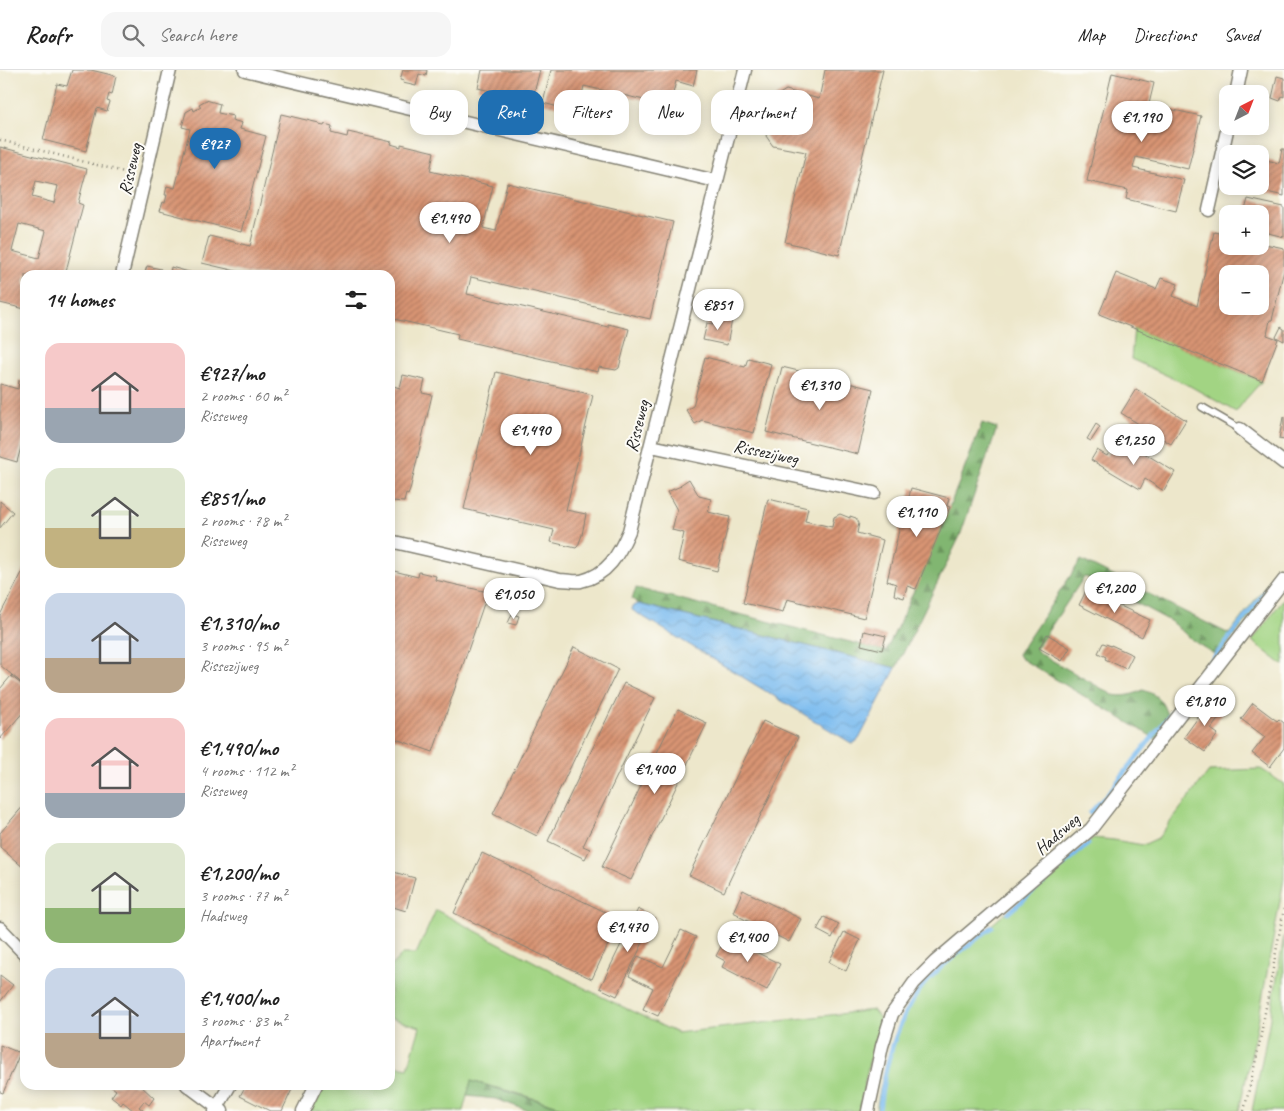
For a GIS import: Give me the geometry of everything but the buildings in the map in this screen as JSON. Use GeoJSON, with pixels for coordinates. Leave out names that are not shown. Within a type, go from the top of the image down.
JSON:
{"type":"FeatureCollection","features":[{"type":"Feature","properties":{"kind":"street","name":"Risseweg"},"geometry":{"type":"LineString","coordinates":[[123,270],[170,70]]}},
{"type":"Feature","properties":{"kind":"street"},"geometry":{"type":"LineString","coordinates":[[245,70],[716,181]]}},
{"type":"Feature","properties":{"kind":"street","name":"Risseweg"},"geometry":{"type":"LineString","coordinates":[[395,542],[551,578],[580,581],[602,572],[620,552],[629,531],[745,70]]}},
{"type":"Feature","properties":{"kind":"street"},"geometry":{"type":"LineString","coordinates":[[1238,85],[1241,70]]}},
{"type":"Feature","properties":{"kind":"street"},"geometry":{"type":"LineString","coordinates":[[1209,210],[1226,135]]}},
{"type":"Feature","properties":{"kind":"street"},"geometry":{"type":"LineString","coordinates":[[1240,429],[1284,463]]}},
{"type":"Feature","properties":{"kind":"street","name":"Rissezijweg"},"geometry":{"type":"LineString","coordinates":[[651,446],[874,493]]}},
{"type":"Feature","properties":{"kind":"street","name":"Hadsweg"},"geometry":{"type":"LineString","coordinates":[[868,1111],[882,1046],[892,1014],[914,982],[934,962],[1091,829],[1284,580]]}},
{"type":"Feature","properties":{"kind":"street"},"geometry":{"type":"LineString","coordinates":[[0,928],[20,949]]}},
{"type":"Feature","properties":{"kind":"street"},"geometry":{"type":"LineString","coordinates":[[193,1090],[218,1110],[228,1090]]}},
{"type":"Feature","properties":{"kind":"street"},"geometry":{"type":"LineString","coordinates":[[304,1111],[314,1090]]}},
{"type":"Feature","properties":{"kind":"lane"},"geometry":{"type":"LineString","coordinates":[[1202,407],[1240,429]]}},
{"type":"Feature","properties":{"kind":"path"},"geometry":{"type":"LineString","coordinates":[[0,140],[146,178]]}},
{"type":"Feature","properties":{"kind":"path"},"geometry":{"type":"LineString","coordinates":[[1244,1111],[1258,1052],[1284,908]]}},
{"type":"Feature","properties":{"kind":"green space"},"geometry":{"type":"Polygon","coordinates":[[[1134,328],[1262,381],[1236,412],[1190,386],[1131,359],[1134,328]]]}},
{"type":"Feature","properties":{"kind":"green space"},"geometry":{"type":"Polygon","coordinates":[[[982,423],[997,428],[960,536],[896,668],[639,604],[632,599],[636,588],[886,651],[937,538],[982,423]]]}},
{"type":"Feature","properties":{"kind":"green space"},"geometry":{"type":"Polygon","coordinates":[[[1081,560],[1229,634],[1233,638],[1219,657],[1195,642],[1170,621],[1084,577],[1036,649],[1039,653],[1113,695],[1128,695],[1143,690],[1158,698],[1170,722],[1156,739],[1020,658],[1018,654],[1081,560]]]}},
{"type":"Feature","properties":{"kind":"green space"},"geometry":{"type":"Polygon","coordinates":[[[1284,562],[1284,573],[1233,638],[1229,634],[1284,562]]]}},
{"type":"Feature","properties":{"kind":"green space"},"geometry":{"type":"Polygon","coordinates":[[[1284,598],[1284,666],[1252,641],[1284,598]]]}},
{"type":"Feature","properties":{"kind":"green space"},"geometry":{"type":"Polygon","coordinates":[[[1261,769],[1284,784],[1284,879],[1256,1033],[1239,1111],[876,1111],[891,1047],[919,987],[1093,838],[1143,845],[1158,838],[1209,771],[1261,769]]]}},
{"type":"Feature","properties":{"kind":"green space"},"geometry":{"type":"Polygon","coordinates":[[[436,910],[588,990],[677,1033],[873,1010],[879,1017],[881,1030],[869,1063],[859,1111],[575,1111],[471,1081],[463,1111],[309,1111],[321,1090],[395,1090],[395,1065],[408,1068],[420,1027],[395,1020],[395,962],[402,954],[416,954],[436,910]]]}},
{"type":"Feature","properties":{"kind":"green space"},"geometry":{"type":"Polygon","coordinates":[[[1284,936],[1284,1111],[1252,1111],[1268,1030],[1284,936]]]}},
{"type":"Feature","properties":{"kind":"green space"},"geometry":{"type":"Polygon","coordinates":[[[471,1081],[575,1111],[529,1111],[496,1099],[467,1096],[471,1081]]]}},
{"type":"Feature","properties":{"kind":"water"},"geometry":{"type":"Polygon","coordinates":[[[639,604],[896,668],[859,739],[853,744],[632,610],[633,606],[639,604]]]}},
{"type":"Feature","properties":{"kind":"waterway"},"geometry":{"type":"LineString","coordinates":[[1206,668],[1284,567]]}},
{"type":"Feature","properties":{"kind":"waterway"},"geometry":{"type":"LineString","coordinates":[[1090,813],[1111,790],[1197,680]]}},
{"type":"Feature","properties":{"kind":"waterway"},"geometry":{"type":"LineString","coordinates":[[1008,913],[1088,844]]}},
{"type":"Feature","properties":{"kind":"waterway"},"geometry":{"type":"LineString","coordinates":[[879,1111],[892,1048],[903,1018],[911,1004],[919,991],[934,974],[992,927]]}}]}
